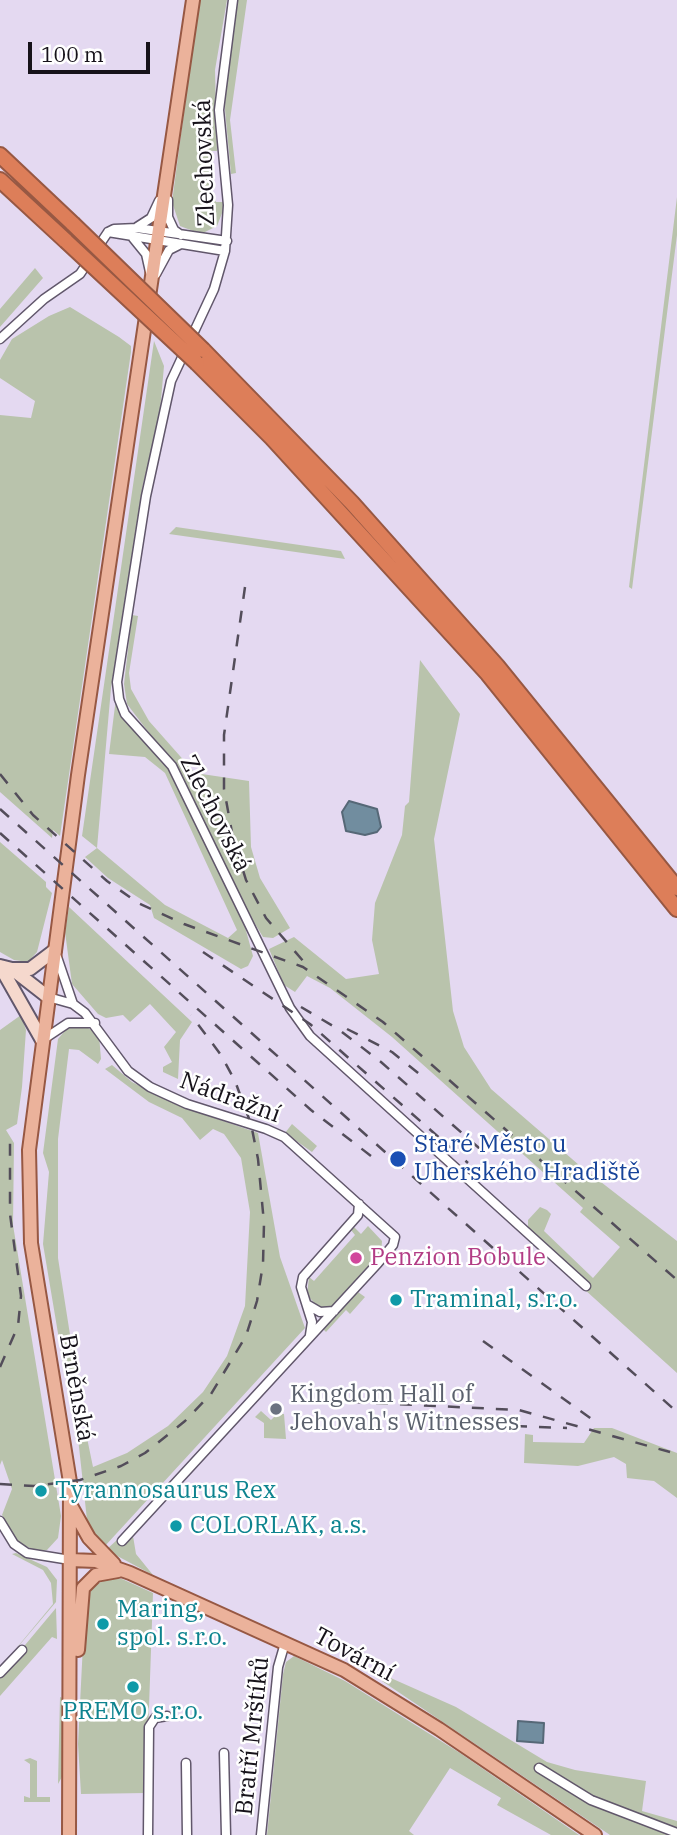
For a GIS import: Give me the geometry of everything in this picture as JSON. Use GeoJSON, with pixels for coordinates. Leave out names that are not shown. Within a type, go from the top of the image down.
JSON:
{"type":"FeatureCollection","features":[{"type":"Feature","properties":{"kind":"highway"},"geometry":{"type":"LineString","coordinates":[[0,155],[73,223],[200,356],[352,503],[497,666],[677,888]]}},
{"type":"Feature","properties":{"kind":"highway"},"geometry":{"type":"LineString","coordinates":[[0,180],[66,241],[200,356],[488,674],[677,909]]}},
{"type":"Feature","properties":{"kind":"main road","name":"Brněnská"},"geometry":{"type":"LineString","coordinates":[[69,1835],[71,1505],[67,1456],[38,1293],[29,1214],[29,1150],[48,997],[193,0]]}},
{"type":"Feature","properties":{"kind":"main road"},"geometry":{"type":"LineString","coordinates":[[42,1040],[0,966],[12,969],[30,968],[55,950]]}},
{"type":"Feature","properties":{"kind":"main road"},"geometry":{"type":"LineString","coordinates":[[12,969],[48,997]]}},
{"type":"Feature","properties":{"kind":"main road"},"geometry":{"type":"LineString","coordinates":[[15,991],[30,998],[48,997]]}},
{"type":"Feature","properties":{"kind":"main road"},"geometry":{"type":"LineString","coordinates":[[71,1505],[89,1538],[102,1554],[130,1573]]}},
{"type":"Feature","properties":{"kind":"main road","name":"Tovární"},"geometry":{"type":"LineString","coordinates":[[70,1560],[96,1561],[130,1573],[285,1643],[376,1688],[595,1835]]}},
{"type":"Feature","properties":{"kind":"main road"},"geometry":{"type":"LineString","coordinates":[[71,1695],[78,1667],[80,1600],[83,1588],[102,1573],[130,1573]]}},
{"type":"Feature","properties":{"kind":"street","name":"Zlechovská"},"geometry":{"type":"LineString","coordinates":[[233,0],[219,110],[228,205],[227,241],[215,289],[171,381],[146,496],[117,682],[119,699],[125,714],[172,766],[286,1001],[310,1036],[586,1286]]}},
{"type":"Feature","properties":{"kind":"street"},"geometry":{"type":"LineString","coordinates":[[134,228],[151,218],[168,168]]}},
{"type":"Feature","properties":{"kind":"street"},"geometry":{"type":"LineString","coordinates":[[168,168],[168,217],[174,230],[181,235]]}},
{"type":"Feature","properties":{"kind":"street","name":"Zlechovská"},"geometry":{"type":"LineString","coordinates":[[108,232],[134,228],[179,245],[225,251]]}},
{"type":"Feature","properties":{"kind":"street"},"geometry":{"type":"LineString","coordinates":[[0,338],[44,299],[80,274],[108,232]]}},
{"type":"Feature","properties":{"kind":"street","name":"Zlechovská"},"geometry":{"type":"LineString","coordinates":[[108,232],[133,238],[181,235],[227,241]]}},
{"type":"Feature","properties":{"kind":"street"},"geometry":{"type":"LineString","coordinates":[[133,238],[146,254],[151,285]]}},
{"type":"Feature","properties":{"kind":"street"},"geometry":{"type":"LineString","coordinates":[[151,285],[164,257],[179,245]]}},
{"type":"Feature","properties":{"kind":"street"},"geometry":{"type":"LineString","coordinates":[[55,950],[73,1004]]}},
{"type":"Feature","properties":{"kind":"street","name":"Nádražní"},"geometry":{"type":"LineString","coordinates":[[48,997],[73,1004],[95,1023],[123,1065],[141,1081],[187,1104],[275,1132],[395,1237],[393,1245],[378,1263],[122,1541]]}},
{"type":"Feature","properties":{"kind":"street"},"geometry":{"type":"LineString","coordinates":[[42,1040],[68,1023],[95,1023]]}},
{"type":"Feature","properties":{"kind":"street"},"geometry":{"type":"LineString","coordinates":[[309,1336],[312,1322],[302,1287],[303,1277],[358,1214],[359,1204]]}},
{"type":"Feature","properties":{"kind":"street"},"geometry":{"type":"LineString","coordinates":[[306,1302],[316,1311],[334,1311]]}},
{"type":"Feature","properties":{"kind":"street"},"geometry":{"type":"LineString","coordinates":[[0,1521],[14,1544],[27,1553],[70,1560]]}},
{"type":"Feature","properties":{"kind":"street","name":"Bratří Mrštíků"},"geometry":{"type":"LineString","coordinates":[[261,1835],[278,1667],[285,1643]]}},
{"type":"Feature","properties":{"kind":"street"},"geometry":{"type":"LineString","coordinates":[[0,1673],[22,1650]]}},
{"type":"Feature","properties":{"kind":"street"},"geometry":{"type":"LineString","coordinates":[[148,1835],[149,1727],[155,1718],[167,1716]]}},
{"type":"Feature","properties":{"kind":"street"},"geometry":{"type":"LineString","coordinates":[[224,1754],[226,1835]]}},
{"type":"Feature","properties":{"kind":"street"},"geometry":{"type":"LineString","coordinates":[[186,1763],[187,1835]]}},
{"type":"Feature","properties":{"kind":"street"},"geometry":{"type":"LineString","coordinates":[[539,1768],[591,1800],[677,1833]]}},
{"type":"Feature","properties":{"kind":"green space"},"geometry":{"type":"Polygon","coordinates":[[[199,0],[227,0],[215,70],[217,151],[210,151],[210,193],[216,202],[224,202],[224,208],[217,226],[201,234],[180,226],[172,202],[199,0]]]}},
{"type":"Feature","properties":{"kind":"green space"},"geometry":{"type":"Polygon","coordinates":[[[238,0],[247,0],[230,120],[236,173],[231,174],[225,110],[226,66],[238,0]]]}},
{"type":"Feature","properties":{"kind":"green space"},"geometry":{"type":"Polygon","coordinates":[[[677,197],[677,235],[632,589],[629,587],[677,197]]]}},
{"type":"Feature","properties":{"kind":"green space"},"geometry":{"type":"Polygon","coordinates":[[[35,268],[43,278],[0,327],[0,309],[35,268]]]}},
{"type":"Feature","properties":{"kind":"green space"},"geometry":{"type":"Polygon","coordinates":[[[70,307],[119,337],[131,346],[131,352],[60,836],[53,830],[52,838],[0,792],[0,415],[31,418],[35,401],[0,378],[0,360],[12,339],[49,316],[70,307]]]}},
{"type":"Feature","properties":{"kind":"green space"},"geometry":{"type":"Polygon","coordinates":[[[154,341],[164,366],[159,422],[143,484],[111,688],[97,848],[82,836],[154,341]]]}},
{"type":"Feature","properties":{"kind":"green space"},"geometry":{"type":"Polygon","coordinates":[[[176,527],[341,551],[345,559],[169,534],[176,527]]]}},
{"type":"Feature","properties":{"kind":"green space"},"geometry":{"type":"Polygon","coordinates":[[[132,615],[138,616],[129,673],[131,689],[149,721],[195,773],[249,781],[251,847],[260,878],[290,928],[273,938],[263,937],[241,901],[178,771],[127,704],[124,684],[132,615]]]}},
{"type":"Feature","properties":{"kind":"green space"},"geometry":{"type":"Polygon","coordinates":[[[420,660],[460,714],[434,839],[453,1011],[464,1047],[491,1089],[579,1165],[677,1241],[677,1373],[584,1289],[587,1284],[528,1228],[528,1220],[540,1207],[547,1210],[551,1214],[544,1231],[593,1278],[620,1247],[580,1212],[583,1208],[392,1037],[330,988],[307,976],[295,992],[284,985],[269,949],[294,937],[346,979],[379,974],[372,940],[375,903],[402,835],[405,806],[409,802],[420,660]]]}},
{"type":"Feature","properties":{"kind":"green space"},"geometry":{"type":"Polygon","coordinates":[[[116,698],[120,713],[170,771],[245,927],[253,956],[248,966],[241,969],[154,918],[150,905],[108,878],[85,857],[97,848],[165,905],[228,938],[237,930],[165,773],[145,757],[109,754],[116,698]]]}},
{"type":"Feature","properties":{"kind":"green space"},"geometry":{"type":"Polygon","coordinates":[[[0,842],[46,882],[46,887],[52,893],[37,952],[28,962],[14,960],[0,952],[0,842]]]}},
{"type":"Feature","properties":{"kind":"green space"},"geometry":{"type":"Polygon","coordinates":[[[69,907],[192,1022],[180,1040],[178,1079],[163,1072],[163,1067],[172,1062],[164,1047],[176,1032],[150,1004],[130,1022],[123,1015],[106,1018],[98,1014],[72,984],[65,932],[69,907]]]}},
{"type":"Feature","properties":{"kind":"green space"},"geometry":{"type":"Polygon","coordinates":[[[21,1015],[26,1030],[22,1087],[17,1124],[6,1130],[14,1143],[13,1225],[61,1516],[58,1538],[47,1550],[39,1552],[19,1543],[2,1515],[12,1489],[2,1460],[0,1465],[0,1030],[21,1015]]]}},
{"type":"Feature","properties":{"kind":"green space"},"geometry":{"type":"Polygon","coordinates":[[[85,1026],[99,1035],[101,1059],[98,1064],[79,1050],[69,1049],[58,1139],[58,1258],[76,1373],[65,1375],[43,1244],[49,1172],[43,1153],[58,1039],[68,1027],[85,1026]]]}},
{"type":"Feature","properties":{"kind":"green space"},"geometry":{"type":"Polygon","coordinates":[[[112,1065],[132,1082],[177,1105],[258,1133],[280,1257],[305,1328],[105,1546],[96,1537],[87,1520],[78,1438],[86,1433],[93,1467],[127,1453],[168,1426],[203,1392],[227,1356],[245,1306],[250,1212],[241,1158],[224,1134],[213,1129],[200,1140],[182,1118],[149,1102],[105,1069],[112,1065]]]}},
{"type":"Feature","properties":{"kind":"green space"},"geometry":{"type":"Polygon","coordinates":[[[292,1124],[317,1146],[312,1152],[285,1133],[292,1124]]]}},
{"type":"Feature","properties":{"kind":"green space"},"geometry":{"type":"Polygon","coordinates":[[[368,1226],[382,1241],[381,1255],[330,1309],[320,1309],[307,1295],[309,1277],[314,1281],[355,1235],[351,1230],[354,1227],[361,1234],[368,1226]]]}},
{"type":"Feature","properties":{"kind":"green space"},"geometry":{"type":"Polygon","coordinates":[[[358,1292],[365,1297],[350,1314],[346,1310],[326,1332],[322,1328],[358,1292]]]}},
{"type":"Feature","properties":{"kind":"green space"},"geometry":{"type":"Polygon","coordinates":[[[261,1411],[271,1420],[277,1414],[284,1414],[286,1439],[264,1438],[264,1423],[255,1417],[261,1411]]]}},
{"type":"Feature","properties":{"kind":"green space"},"geometry":{"type":"Polygon","coordinates":[[[594,1428],[612,1428],[677,1453],[677,1498],[654,1481],[627,1478],[626,1464],[614,1457],[578,1466],[524,1463],[525,1434],[533,1435],[533,1442],[584,1443],[594,1428]]]}},
{"type":"Feature","properties":{"kind":"green space"},"geometry":{"type":"Polygon","coordinates":[[[133,1536],[136,1554],[153,1575],[106,1550],[118,1539],[126,1544],[133,1536]]]}},
{"type":"Feature","properties":{"kind":"green space"},"geometry":{"type":"Polygon","coordinates":[[[16,1553],[47,1567],[57,1580],[56,1602],[0,1668],[53,1604],[51,1583],[43,1570],[12,1554],[16,1553]]]}},
{"type":"Feature","properties":{"kind":"green space"},"geometry":{"type":"Polygon","coordinates":[[[109,1578],[122,1579],[153,1593],[146,1793],[81,1794],[78,1744],[85,1604],[93,1586],[109,1578]]]}},
{"type":"Feature","properties":{"kind":"green space"},"geometry":{"type":"Polygon","coordinates":[[[56,1608],[57,1639],[52,1637],[0,1696],[0,1675],[56,1608]]]}},
{"type":"Feature","properties":{"kind":"green space"},"geometry":{"type":"Polygon","coordinates":[[[294,1656],[345,1681],[460,1753],[579,1835],[551,1835],[497,1805],[501,1798],[450,1768],[409,1831],[414,1835],[267,1835],[283,1674],[286,1662],[294,1656]]]}},
{"type":"Feature","properties":{"kind":"green space"},"geometry":{"type":"Polygon","coordinates":[[[384,1675],[456,1707],[547,1762],[575,1770],[646,1781],[642,1811],[677,1821],[677,1835],[610,1835],[382,1681],[384,1675]]]}},
{"type":"Feature","properties":{"kind":"green space"},"geometry":{"type":"Polygon","coordinates":[[[60,1697],[65,1699],[63,1775],[58,1784],[60,1697]]]}},
{"type":"Feature","properties":{"kind":"green space"},"geometry":{"type":"Polygon","coordinates":[[[30,1758],[37,1761],[37,1797],[50,1797],[50,1802],[24,1802],[24,1796],[30,1798],[30,1764],[24,1760],[30,1758]]]}},
{"type":"Feature","properties":{"kind":"water"},"geometry":{"type":"Polygon","coordinates":[[[349,801],[377,809],[381,827],[377,832],[365,835],[346,831],[342,812],[349,801]]]}},
{"type":"Feature","properties":{"kind":"water"},"geometry":{"type":"Polygon","coordinates":[[[518,1721],[544,1723],[543,1743],[517,1741],[518,1721]]]}},
{"type":"Feature","properties":{"kind":"railway"},"geometry":{"type":"LineString","coordinates":[[245,587],[224,735],[224,789],[233,838],[246,880],[266,918],[304,962]]}},
{"type":"Feature","properties":{"kind":"railway"},"geometry":{"type":"LineString","coordinates":[[0,774],[33,815],[107,881],[138,903],[184,924],[303,967],[383,1022],[677,1280]]}},
{"type":"Feature","properties":{"kind":"railway"},"geometry":{"type":"LineString","coordinates":[[0,809],[677,1412]]}},
{"type":"Feature","properties":{"kind":"railway"},"geometry":{"type":"LineString","coordinates":[[0,833],[311,1110],[375,1159]]}},
{"type":"Feature","properties":{"kind":"railway"},"geometry":{"type":"LineString","coordinates":[[203,952],[310,1024],[468,1163]]}},
{"type":"Feature","properties":{"kind":"railway"},"geometry":{"type":"LineString","coordinates":[[301,1007],[338,1029],[381,1062],[487,1155]]}},
{"type":"Feature","properties":{"kind":"railway"},"geometry":{"type":"LineString","coordinates":[[0,1484],[34,1486],[80,1480],[121,1466],[145,1453],[185,1421],[211,1394],[246,1336],[257,1301],[263,1264],[264,1223],[258,1159],[251,1124],[235,1081],[221,1055],[191,1015]]}},
{"type":"Feature","properties":{"kind":"railway"},"geometry":{"type":"LineString","coordinates":[[347,1029],[392,1052],[422,1076]]}},
{"type":"Feature","properties":{"kind":"railway"},"geometry":{"type":"LineString","coordinates":[[0,1367],[18,1326],[21,1296],[10,1214],[10,1143]]}},
{"type":"Feature","properties":{"kind":"railway"},"geometry":{"type":"LineString","coordinates":[[483,1341],[600,1425]]}},
{"type":"Feature","properties":{"kind":"railway"},"geometry":{"type":"LineString","coordinates":[[352,1402],[519,1410],[677,1454]]}},
{"type":"Feature","properties":{"kind":"railway"},"geometry":{"type":"LineString","coordinates":[[515,1426],[567,1428]]}},
{"type":"Feature","properties":{"kind":"place","name":"Staré Město u Uherského Hradiště"},"geometry":{"type":"Point","coordinates":[398,1159]}},
{"type":"Feature","properties":{"kind":"place","name":"Penzion Bobule"},"geometry":{"type":"Point","coordinates":[356,1258]}},
{"type":"Feature","properties":{"kind":"place","name":"Traminal, s.r.o."},"geometry":{"type":"Point","coordinates":[396,1300]}},
{"type":"Feature","properties":{"kind":"place","name":"Kingdom Hall of Jehovah's Witnesses"},"geometry":{"type":"Point","coordinates":[276,1409]}},
{"type":"Feature","properties":{"kind":"place","name":"Tyrannosaurus Rex"},"geometry":{"type":"Point","coordinates":[41,1491]}},
{"type":"Feature","properties":{"kind":"place","name":"COLORLAK, a.s."},"geometry":{"type":"Point","coordinates":[176,1526]}},
{"type":"Feature","properties":{"kind":"place","name":"Maring, spol. s.r.o."},"geometry":{"type":"Point","coordinates":[103,1624]}},
{"type":"Feature","properties":{"kind":"place","name":"PREMO s.r.o."},"geometry":{"type":"Point","coordinates":[133,1687]}}]}
